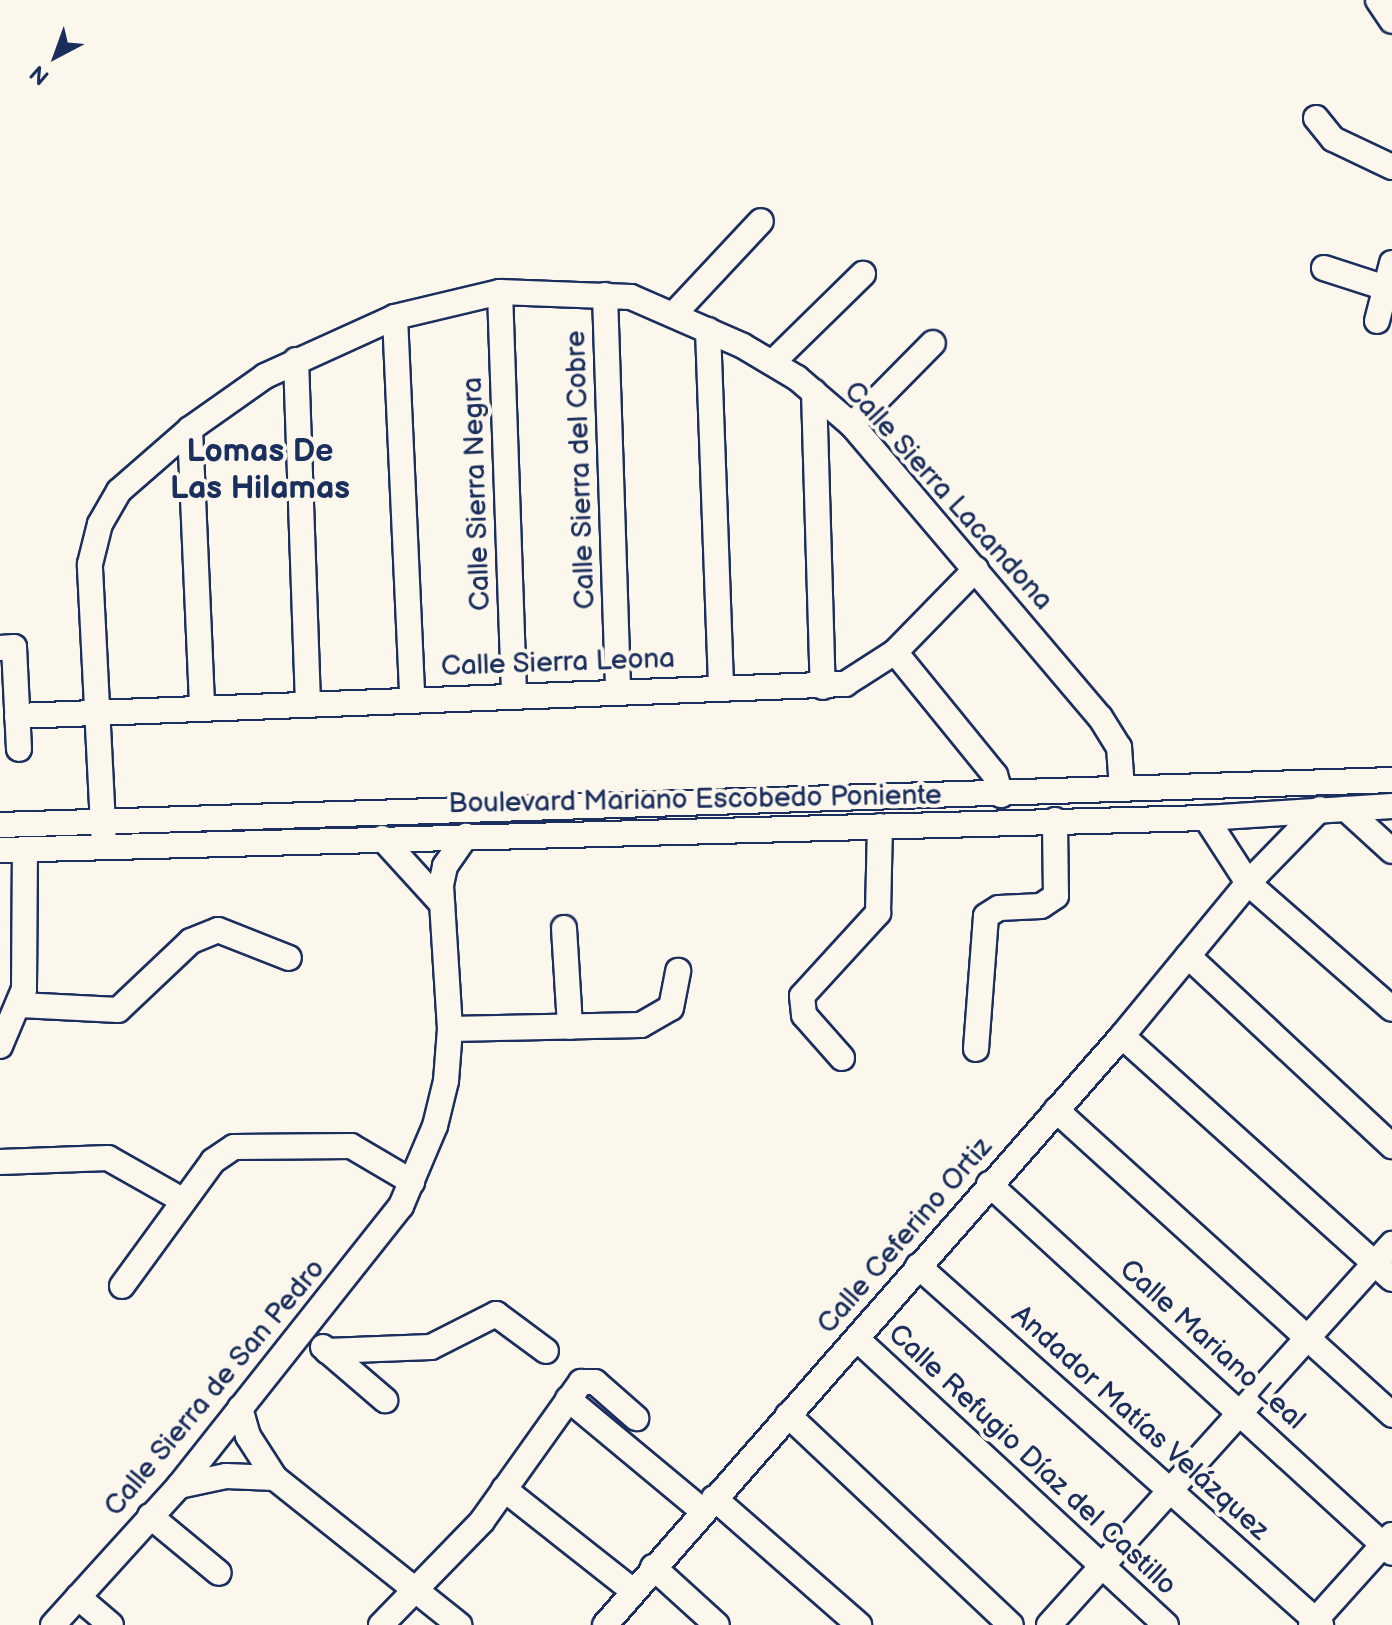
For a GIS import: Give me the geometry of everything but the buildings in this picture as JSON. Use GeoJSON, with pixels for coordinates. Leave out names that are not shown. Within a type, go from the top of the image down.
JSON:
{"type":"FeatureCollection","features":[{"type":"Feature","properties":{"kind":"street"},"geometry":{"type":"LineString","coordinates":[[1378,0],[1392,21]]}},
{"type":"Feature","properties":{"kind":"street"},"geometry":{"type":"LineString","coordinates":[[1316,118],[1333,139],[1392,167]]}},
{"type":"Feature","properties":{"kind":"street"},"geometry":{"type":"LineString","coordinates":[[674,314],[761,221]]}},
{"type":"Feature","properties":{"kind":"street"},"geometry":{"type":"LineString","coordinates":[[1377,321],[1389,289],[1392,263]]}},
{"type":"Feature","properties":{"kind":"street"},"geometry":{"type":"LineString","coordinates":[[1324,268],[1389,289]]}},
{"type":"Feature","properties":{"kind":"street"},"geometry":{"type":"LineString","coordinates":[[773,362],[863,274]]}},
{"type":"Feature","properties":{"kind":"street","name":"Calle Sierra Lacandona"},"geometry":{"type":"LineString","coordinates":[[103,834],[94,542],[119,491],[190,429],[296,360],[395,317],[500,292],[631,297],[674,314],[773,362],[814,392],[852,425],[1112,733],[1122,789]]}},
{"type":"Feature","properties":{"kind":"street","name":"Calle Sierra Negra"},"geometry":{"type":"LineString","coordinates":[[500,292],[514,694]]}},
{"type":"Feature","properties":{"kind":"street","name":"Calle Sierra del Cobre"},"geometry":{"type":"LineString","coordinates":[[605,295],[618,690]]}},
{"type":"Feature","properties":{"kind":"street"},"geometry":{"type":"LineString","coordinates":[[395,317],[412,698]]}},
{"type":"Feature","properties":{"kind":"street"},"geometry":{"type":"LineString","coordinates":[[708,330],[721,687]]}},
{"type":"Feature","properties":{"kind":"street"},"geometry":{"type":"LineString","coordinates":[[852,425],[933,343]]}},
{"type":"Feature","properties":{"kind":"street"},"geometry":{"type":"LineString","coordinates":[[296,360],[308,701]]}},
{"type":"Feature","properties":{"kind":"street"},"geometry":{"type":"LineString","coordinates":[[814,392],[823,687]]}},
{"type":"Feature","properties":{"kind":"street"},"geometry":{"type":"LineString","coordinates":[[190,429],[202,705]]}},
{"type":"Feature","properties":{"kind":"street","name":"Calle Sierra Leona"},"geometry":{"type":"LineString","coordinates":[[17,716],[308,701],[721,687],[823,687],[853,681],[895,652],[976,569]]}},
{"type":"Feature","properties":{"kind":"street"},"geometry":{"type":"LineString","coordinates":[[7,648],[19,749]]}},
{"type":"Feature","properties":{"kind":"street"},"geometry":{"type":"LineString","coordinates":[[895,652],[995,775],[1001,795]]}},
{"type":"Feature","properties":{"kind":"street","name":"Boulevard Mariano Escobedo Poniente"},"geometry":{"type":"LineString","coordinates":[[0,850],[25,849],[103,834],[729,805],[1392,780]]}},
{"type":"Feature","properties":{"kind":"street"},"geometry":{"type":"LineString","coordinates":[[729,805],[730,830]]}},
{"type":"Feature","properties":{"kind":"street","name":"Boulevard Mariano Escobedo Poniente"},"geometry":{"type":"LineString","coordinates":[[0,825],[103,834],[382,838],[1206,818],[1392,806]]}},
{"type":"Feature","properties":{"kind":"street","name":"Calle Ceferino Ortiz"},"geometry":{"type":"LineString","coordinates":[[605,1625],[708,1504],[1122,1036],[1248,883],[1320,809]]}},
{"type":"Feature","properties":{"kind":"street"},"geometry":{"type":"LineString","coordinates":[[1346,809],[1392,851]]}},
{"type":"Feature","properties":{"kind":"street"},"geometry":{"type":"LineString","coordinates":[[1206,818],[1248,883],[1392,1009]]}},
{"type":"Feature","properties":{"kind":"street"},"geometry":{"type":"LineString","coordinates":[[976,1049],[986,916],[999,908],[1041,906],[1056,896],[1055,820]]}},
{"type":"Feature","properties":{"kind":"street"},"geometry":{"type":"LineString","coordinates":[[842,1058],[804,1015],[802,996],[878,913],[880,826]]}},
{"type":"Feature","properties":{"kind":"street","name":"Calle Sierra de San Pedro"},"geometry":{"type":"LineString","coordinates":[[53,1625],[179,1486],[383,1232],[412,1182],[442,1101],[450,1029],[442,904],[445,866],[466,836]]}},
{"type":"Feature","properties":{"kind":"street"},"geometry":{"type":"LineString","coordinates":[[382,838],[442,904]]}},
{"type":"Feature","properties":{"kind":"street"},"geometry":{"type":"LineString","coordinates":[[0,1046],[20,1005],[26,973],[25,849]]}},
{"type":"Feature","properties":{"kind":"street"},"geometry":{"type":"LineString","coordinates":[[564,928],[570,1027]]}},
{"type":"Feature","properties":{"kind":"street"},"geometry":{"type":"LineString","coordinates":[[20,1005],[118,1010],[191,941],[218,930],[289,958]]}},
{"type":"Feature","properties":{"kind":"street"},"geometry":{"type":"LineString","coordinates":[[1188,956],[1392,1146]]}},
{"type":"Feature","properties":{"kind":"street"},"geometry":{"type":"LineString","coordinates":[[450,1029],[570,1027],[654,1021],[676,999],[678,971]]}},
{"type":"Feature","properties":{"kind":"street"},"geometry":{"type":"LineString","coordinates":[[1122,1036],[1383,1271]]}},
{"type":"Feature","properties":{"kind":"street"},"geometry":{"type":"LineString","coordinates":[[1056,1110],[1392,1415]]}},
{"type":"Feature","properties":{"kind":"street"},"geometry":{"type":"LineString","coordinates":[[122,1286],[213,1161],[248,1144],[351,1146],[412,1182]]}},
{"type":"Feature","properties":{"kind":"street"},"geometry":{"type":"LineString","coordinates":[[0,1162],[108,1158],[184,1201]]}},
{"type":"Feature","properties":{"kind":"street","name":"Calle Mariano Leal"},"geometry":{"type":"LineString","coordinates":[[989,1184],[1389,1544]]}},
{"type":"Feature","properties":{"kind":"street"},"geometry":{"type":"LineString","coordinates":[[1049,1625],[1169,1487],[1305,1339],[1383,1271],[1392,1244]]}},
{"type":"Feature","properties":{"kind":"street","name":"Andador Matías Velázquez"},"geometry":{"type":"LineString","coordinates":[[918,1266],[1169,1487],[1316,1623]]}},
{"type":"Feature","properties":{"kind":"street"},"geometry":{"type":"LineString","coordinates":[[327,1351],[431,1347],[496,1314],[546,1351]]}},
{"type":"Feature","properties":{"kind":"street"},"geometry":{"type":"LineString","coordinates":[[302,1331],[385,1400]]}},
{"type":"Feature","properties":{"kind":"street","name":"Calle Refugio Díaz del Castillo"},"geometry":{"type":"LineString","coordinates":[[857,1339],[1166,1625]]}},
{"type":"Feature","properties":{"kind":"street"},"geometry":{"type":"LineString","coordinates":[[381,1625],[418,1592],[504,1489],[574,1391],[595,1382],[636,1418]]}},
{"type":"Feature","properties":{"kind":"street"},"geometry":{"type":"LineString","coordinates":[[574,1391],[859,1625]]}},
{"type":"Feature","properties":{"kind":"street"},"geometry":{"type":"LineString","coordinates":[[240,1408],[248,1436],[275,1478],[459,1625]]}},
{"type":"Feature","properties":{"kind":"street"},"geometry":{"type":"LineString","coordinates":[[788,1415],[1011,1625]]}},
{"type":"Feature","properties":{"kind":"street"},"geometry":{"type":"LineString","coordinates":[[179,1486],[226,1476],[275,1478]]}},
{"type":"Feature","properties":{"kind":"street"},"geometry":{"type":"LineString","coordinates":[[504,1489],[633,1591]]}},
{"type":"Feature","properties":{"kind":"street"},"geometry":{"type":"LineString","coordinates":[[150,1516],[219,1573]]}},
{"type":"Feature","properties":{"kind":"street"},"geometry":{"type":"LineString","coordinates":[[1316,1623],[1389,1544]]}},
{"type":"Feature","properties":{"kind":"street"},"geometry":{"type":"LineString","coordinates":[[653,1567],[717,1625]]}},
{"type":"Feature","properties":{"kind":"street"},"geometry":{"type":"LineString","coordinates":[[78,1597],[111,1625]]}},
{"type":"Feature","properties":{"kind":"district","name":"Lomas De Las Hilamas"},"geometry":{"type":"Point","coordinates":[260,472]}}]}
